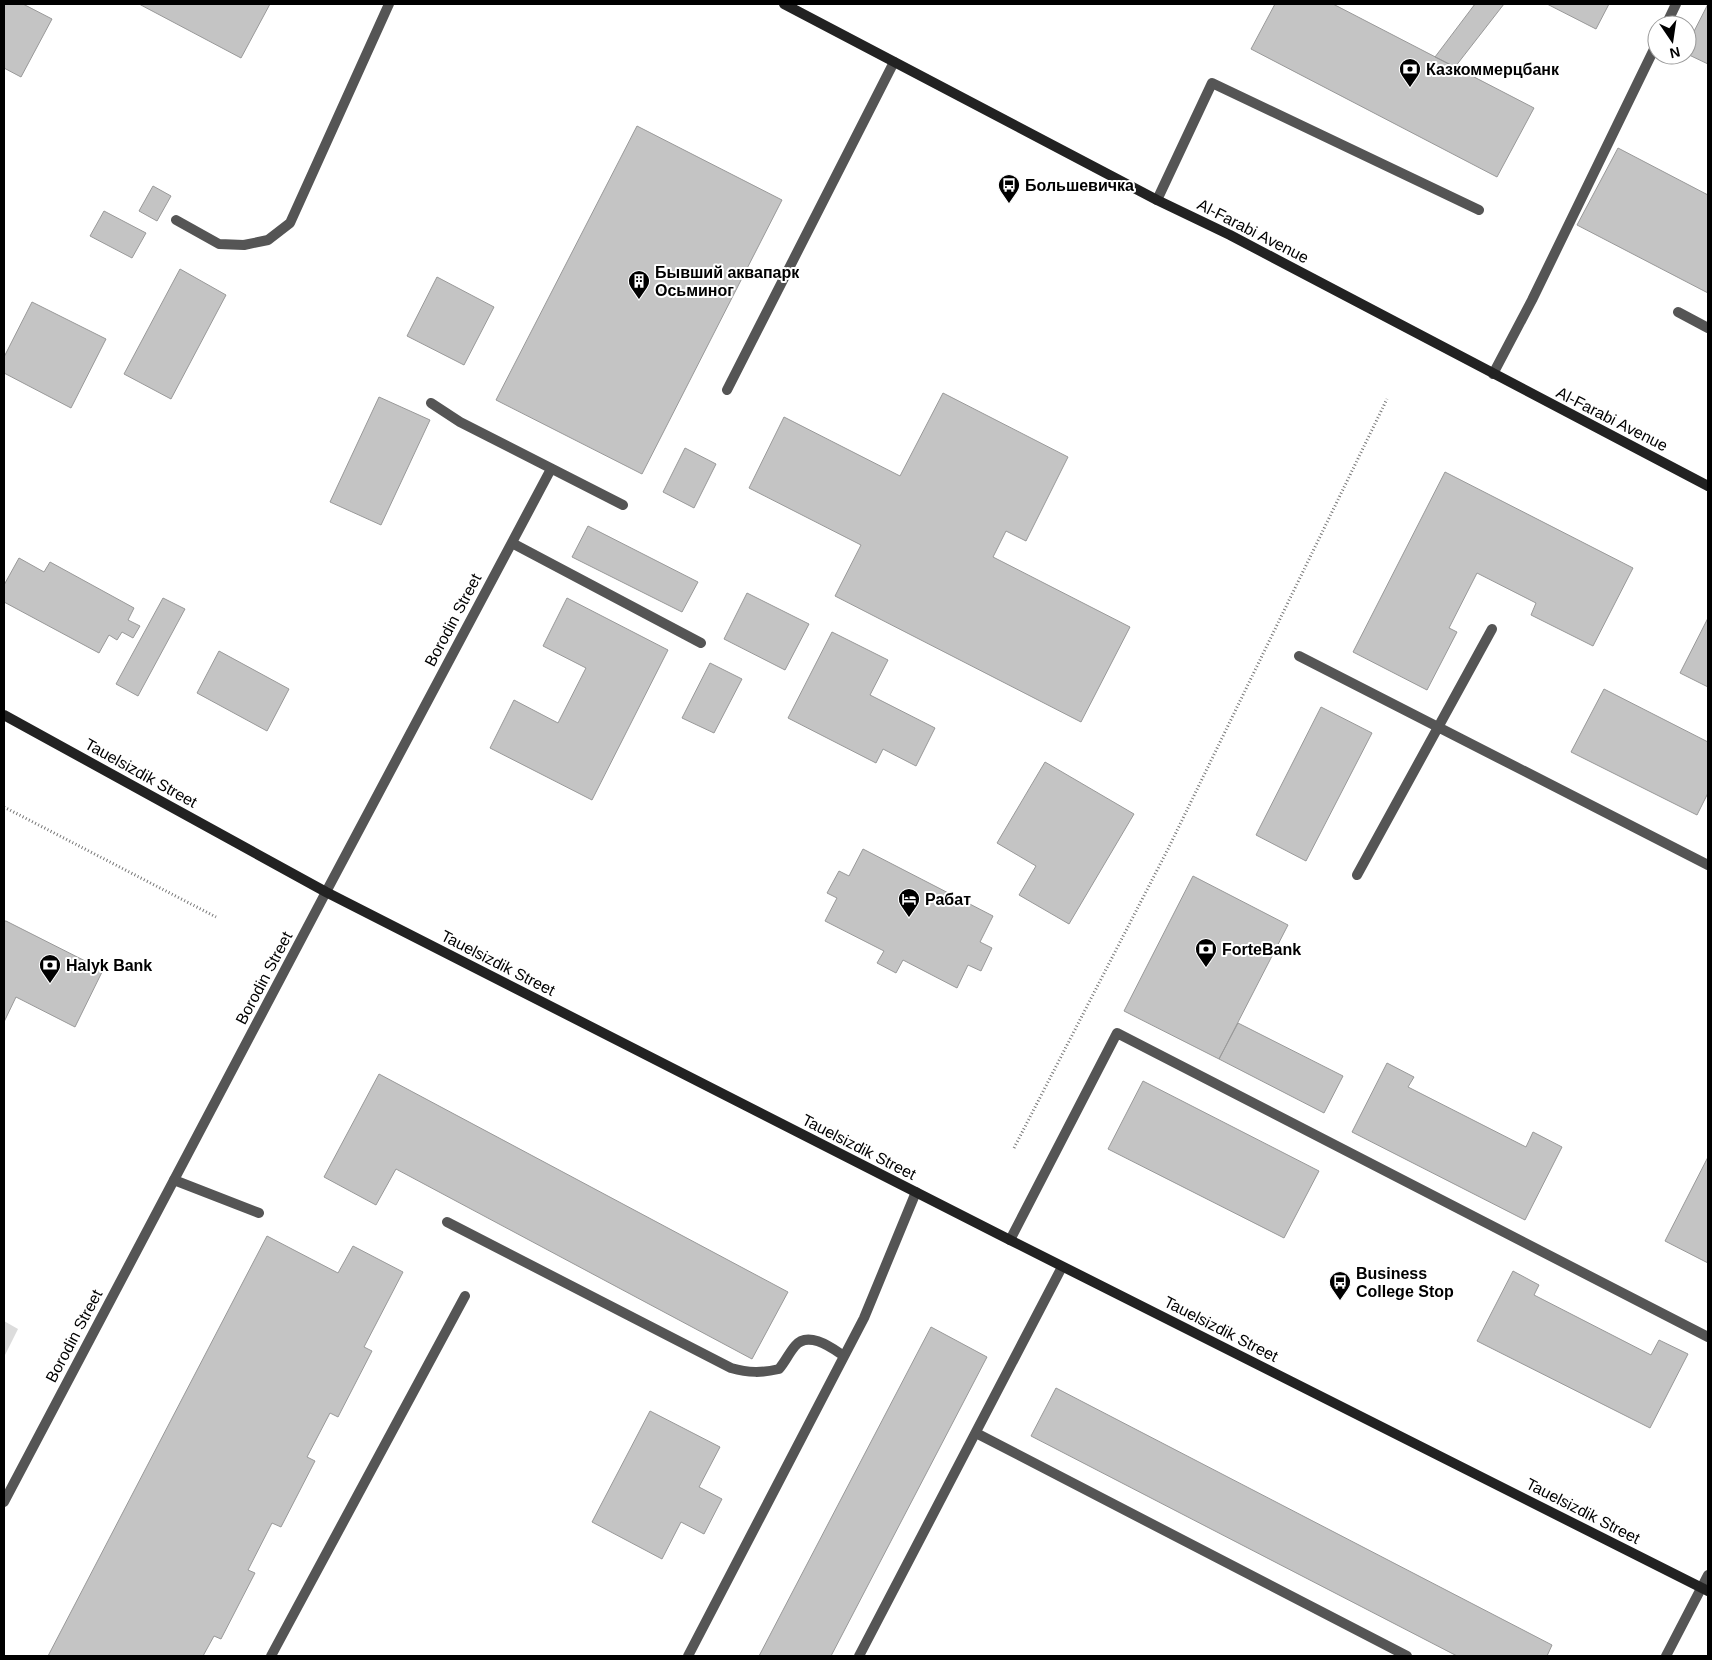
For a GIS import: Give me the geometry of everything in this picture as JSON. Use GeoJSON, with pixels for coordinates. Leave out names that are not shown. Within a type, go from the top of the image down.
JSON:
{"type":"FeatureCollection","features":[{"type":"Feature","properties":{"kind":"main road","name":"Al-Farabi Avenue"},"geometry":{"type":"LineString","coordinates":[[784,4],[1708,486]]}},
{"type":"Feature","properties":{"kind":"main road","name":"Tauelsіzdіk Street"},"geometry":{"type":"LineString","coordinates":[[4,715],[326,892],[1062,1267],[1705,1589]]}},
{"type":"Feature","properties":{"kind":"street"},"geometry":{"type":"LineString","coordinates":[[176,220],[219,244],[244,245],[268,240],[290,223],[389,4]]}},
{"type":"Feature","properties":{"kind":"street"},"geometry":{"type":"LineString","coordinates":[[727,390],[894,62]]}},
{"type":"Feature","properties":{"kind":"street"},"geometry":{"type":"LineString","coordinates":[[1493,374],[1532,300],[1647,64]]}},
{"type":"Feature","properties":{"kind":"street"},"geometry":{"type":"LineString","coordinates":[[1157,200],[1212,83],[1479,210]]}},
{"type":"Feature","properties":{"kind":"street"},"geometry":{"type":"LineString","coordinates":[[1678,312],[1708,328]]}},
{"type":"Feature","properties":{"kind":"street"},"geometry":{"type":"LineString","coordinates":[[431,403],[460,422],[623,505]]}},
{"type":"Feature","properties":{"kind":"street","name":"Borodin Street"},"geometry":{"type":"LineString","coordinates":[[4,1502],[551,468]]}},
{"type":"Feature","properties":{"kind":"street"},"geometry":{"type":"LineString","coordinates":[[512,543],[701,643]]}},
{"type":"Feature","properties":{"kind":"street"},"geometry":{"type":"LineString","coordinates":[[1357,875],[1492,630]]}},
{"type":"Feature","properties":{"kind":"street"},"geometry":{"type":"LineString","coordinates":[[1300,656],[1708,865]]}},
{"type":"Feature","properties":{"kind":"street"},"geometry":{"type":"LineString","coordinates":[[1010,1240],[1117,1033],[1708,1337]]}},
{"type":"Feature","properties":{"kind":"street"},"geometry":{"type":"LineString","coordinates":[[174,1180],[259,1212]]}},
{"type":"Feature","properties":{"kind":"street"},"geometry":{"type":"LineString","coordinates":[[688,1656],[864,1318],[916,1192]]}},
{"type":"Feature","properties":{"kind":"street"},"geometry":{"type":"LineString","coordinates":[[446,1222],[731,1368],[749,1373],[780,1369],[796,1344],[804,1340],[820,1341],[844,1356]]}},
{"type":"Feature","properties":{"kind":"street"},"geometry":{"type":"LineString","coordinates":[[860,1656],[1062,1267]]}},
{"type":"Feature","properties":{"kind":"street"},"geometry":{"type":"LineString","coordinates":[[270,1656],[464,1296]]}},
{"type":"Feature","properties":{"kind":"street"},"geometry":{"type":"LineString","coordinates":[[976,1433],[1407,1656]]}},
{"type":"Feature","properties":{"kind":"street"},"geometry":{"type":"LineString","coordinates":[[1666,1656],[1705,1589],[1708,1575]]}},
{"type":"Feature","properties":{"kind":"path"},"geometry":{"type":"LineString","coordinates":[[1014,1148],[1168,848],[1388,399]]}},
{"type":"Feature","properties":{"kind":"path"},"geometry":{"type":"LineString","coordinates":[[4,807],[216,917]]}},
{"type":"Feature","properties":{"kind":"shaded area"},"geometry":{"type":"Polygon","coordinates":[[[4,1321],[18,1329],[4,1357],[4,1321]]]}},
{"type":"Feature","properties":{"kind":"building"},"geometry":{"type":"Polygon","coordinates":[[[4,4],[23,4],[52,19],[21,77],[4,68],[4,4]]]}},
{"type":"Feature","properties":{"kind":"building"},"geometry":{"type":"Polygon","coordinates":[[[139,4],[270,4],[241,58],[139,4]]]}},
{"type":"Feature","properties":{"kind":"building","name":"Казкоммерцбанк"},"geometry":{"type":"Polygon","coordinates":[[[1275,4],[1333,4],[1534,108],[1497,177],[1251,49],[1275,4]]]}},
{"type":"Feature","properties":{"kind":"building"},"geometry":{"type":"Polygon","coordinates":[[[1475,4],[1504,4],[1455,67],[1435,57],[1475,4]]]}},
{"type":"Feature","properties":{"kind":"building"},"geometry":{"type":"Polygon","coordinates":[[[1547,4],[1609,4],[1596,29],[1547,4]]]}},
{"type":"Feature","properties":{"kind":"building"},"geometry":{"type":"Polygon","coordinates":[[[1708,4],[1708,64],[1697,59],[1697,25],[1708,4]]]}},
{"type":"Feature","properties":{"kind":"building","name":"Бывший аквапарк Осьминог"},"geometry":{"type":"Polygon","coordinates":[[[637,126],[782,200],[642,474],[496,400],[637,126]]]}},
{"type":"Feature","properties":{"kind":"building"},"geometry":{"type":"Polygon","coordinates":[[[1618,148],[1708,195],[1708,293],[1577,225],[1618,148]]]}},
{"type":"Feature","properties":{"kind":"building"},"geometry":{"type":"Polygon","coordinates":[[[153,186],[171,196],[157,221],[139,211],[153,186]]]}},
{"type":"Feature","properties":{"kind":"building"},"geometry":{"type":"Polygon","coordinates":[[[104,211],[146,233],[132,258],[90,236],[104,211]]]}},
{"type":"Feature","properties":{"kind":"building"},"geometry":{"type":"Polygon","coordinates":[[[180,269],[226,295],[171,399],[124,374],[180,269]]]}},
{"type":"Feature","properties":{"kind":"building"},"geometry":{"type":"Polygon","coordinates":[[[437,277],[494,307],[464,365],[407,336],[437,277]]]}},
{"type":"Feature","properties":{"kind":"building"},"geometry":{"type":"Polygon","coordinates":[[[32,302],[106,339],[71,408],[4,373],[4,357],[32,302]]]}},
{"type":"Feature","properties":{"kind":"building"},"geometry":{"type":"Polygon","coordinates":[[[943,393],[1068,457],[1026,541],[1006,531],[993,557],[1130,627],[1081,722],[835,596],[861,545],[749,488],[784,417],[900,476],[943,393]]]}},
{"type":"Feature","properties":{"kind":"building"},"geometry":{"type":"Polygon","coordinates":[[[379,397],[430,420],[381,525],[330,502],[379,397]]]}},
{"type":"Feature","properties":{"kind":"building"},"geometry":{"type":"Polygon","coordinates":[[[685,448],[716,464],[694,508],[663,492],[685,448]]]}},
{"type":"Feature","properties":{"kind":"building"},"geometry":{"type":"Polygon","coordinates":[[[1445,472],[1633,568],[1593,646],[1531,615],[1536,603],[1477,573],[1449,628],[1457,632],[1427,690],[1353,652],[1445,472]]]}},
{"type":"Feature","properties":{"kind":"building"},"geometry":{"type":"Polygon","coordinates":[[[588,526],[698,582],[682,612],[572,557],[588,526]]]}},
{"type":"Feature","properties":{"kind":"building"},"geometry":{"type":"Polygon","coordinates":[[[19,558],[44,572],[50,562],[134,608],[128,620],[140,626],[133,638],[122,632],[117,640],[109,635],[99,653],[4,602],[4,585],[19,558]]]}},
{"type":"Feature","properties":{"kind":"building"},"geometry":{"type":"Polygon","coordinates":[[[747,593],[809,624],[785,670],[724,639],[747,593]]]}},
{"type":"Feature","properties":{"kind":"building"},"geometry":{"type":"Polygon","coordinates":[[[163,598],[185,609],[138,696],[116,684],[163,598]]]}},
{"type":"Feature","properties":{"kind":"building"},"geometry":{"type":"Polygon","coordinates":[[[567,598],[668,650],[592,800],[490,748],[514,700],[558,723],[586,668],[543,646],[567,598]]]}},
{"type":"Feature","properties":{"kind":"building"},"geometry":{"type":"Polygon","coordinates":[[[1708,618],[1708,687],[1680,673],[1708,618]]]}},
{"type":"Feature","properties":{"kind":"building"},"geometry":{"type":"Polygon","coordinates":[[[832,632],[888,660],[870,695],[935,728],[916,766],[883,749],[876,763],[788,718],[832,632]]]}},
{"type":"Feature","properties":{"kind":"building"},"geometry":{"type":"Polygon","coordinates":[[[219,651],[289,689],[267,731],[197,693],[219,651]]]}},
{"type":"Feature","properties":{"kind":"building"},"geometry":{"type":"Polygon","coordinates":[[[710,663],[742,679],[714,733],[682,718],[710,663]]]}},
{"type":"Feature","properties":{"kind":"building"},"geometry":{"type":"Polygon","coordinates":[[[1604,689],[1708,742],[1708,793],[1697,815],[1571,752],[1604,689]]]}},
{"type":"Feature","properties":{"kind":"building"},"geometry":{"type":"Polygon","coordinates":[[[1321,707],[1372,733],[1306,861],[1256,835],[1321,707]]]}},
{"type":"Feature","properties":{"kind":"building"},"geometry":{"type":"Polygon","coordinates":[[[1045,762],[1134,814],[1069,924],[1019,895],[1036,866],[997,843],[1045,762]]]}},
{"type":"Feature","properties":{"kind":"building","name":"Рабат"},"geometry":{"type":"Polygon","coordinates":[[[863,849],[993,916],[980,942],[992,948],[981,971],[968,965],[957,988],[903,960],[896,973],[877,963],[884,951],[825,921],[837,898],[827,893],[839,871],[849,876],[863,849]]]}},
{"type":"Feature","properties":{"kind":"building","name":"ForteBank"},"geometry":{"type":"Polygon","coordinates":[[[1193,876],[1288,925],[1219,1059],[1124,1011],[1193,876]]]}},
{"type":"Feature","properties":{"kind":"building","name":"Halyk Bank"},"geometry":{"type":"Polygon","coordinates":[[[4,921],[103,970],[75,1027],[16,997],[4,1022],[4,921]]]}},
{"type":"Feature","properties":{"kind":"building"},"geometry":{"type":"Polygon","coordinates":[[[1238,1023],[1343,1076],[1324,1113],[1219,1059],[1238,1023]]]}},
{"type":"Feature","properties":{"kind":"building"},"geometry":{"type":"Polygon","coordinates":[[[1387,1063],[1414,1077],[1408,1087],[1526,1147],[1533,1132],[1562,1147],[1525,1220],[1352,1132],[1387,1063]]]}},
{"type":"Feature","properties":{"kind":"building"},"geometry":{"type":"Polygon","coordinates":[[[379,1074],[788,1292],[752,1359],[396,1169],[376,1205],[324,1177],[379,1074]]]}},
{"type":"Feature","properties":{"kind":"building"},"geometry":{"type":"Polygon","coordinates":[[[1143,1081],[1319,1171],[1284,1238],[1108,1149],[1143,1081]]]}},
{"type":"Feature","properties":{"kind":"building"},"geometry":{"type":"Polygon","coordinates":[[[1708,1157],[1708,1263],[1665,1241],[1708,1157]]]}},
{"type":"Feature","properties":{"kind":"building"},"geometry":{"type":"Polygon","coordinates":[[[267,1236],[338,1273],[353,1246],[403,1272],[364,1347],[372,1351],[338,1417],[330,1413],[307,1457],[315,1461],[281,1527],[272,1523],[248,1570],[255,1573],[221,1639],[214,1636],[203,1656],[48,1656],[267,1236]]]}},
{"type":"Feature","properties":{"kind":"building"},"geometry":{"type":"Polygon","coordinates":[[[1513,1271],[1539,1285],[1534,1295],[1651,1355],[1659,1340],[1688,1354],[1650,1428],[1477,1341],[1513,1271]]]}},
{"type":"Feature","properties":{"kind":"building"},"geometry":{"type":"Polygon","coordinates":[[[931,1327],[987,1357],[831,1656],[759,1656],[931,1327]]]}},
{"type":"Feature","properties":{"kind":"building"},"geometry":{"type":"Polygon","coordinates":[[[1056,1388],[1552,1645],[1547,1656],[1457,1656],[1031,1436],[1056,1388]]]}},
{"type":"Feature","properties":{"kind":"building"},"geometry":{"type":"Polygon","coordinates":[[[650,1411],[720,1447],[699,1487],[722,1499],[704,1534],[681,1522],[662,1559],[592,1522],[650,1411]]]}},
{"type":"Feature","properties":{"kind":"place","name":"Казкоммерцбанк"},"geometry":{"type":"Point","coordinates":[1410,88]}},
{"type":"Feature","properties":{"kind":"place","name":"Большевичка"},"geometry":{"type":"Point","coordinates":[1009,204]}},
{"type":"Feature","properties":{"kind":"place","name":"Бывший аквапарк Осьминог"},"geometry":{"type":"Point","coordinates":[639,300]}},
{"type":"Feature","properties":{"kind":"place","name":"Рабат"},"geometry":{"type":"Point","coordinates":[909,918]}},
{"type":"Feature","properties":{"kind":"place","name":"ForteBank"},"geometry":{"type":"Point","coordinates":[1206,968]}},
{"type":"Feature","properties":{"kind":"place","name":"Halyk Bank"},"geometry":{"type":"Point","coordinates":[50,984]}},
{"type":"Feature","properties":{"kind":"place","name":"Business College Stop"},"geometry":{"type":"Point","coordinates":[1340,1301]}}]}
